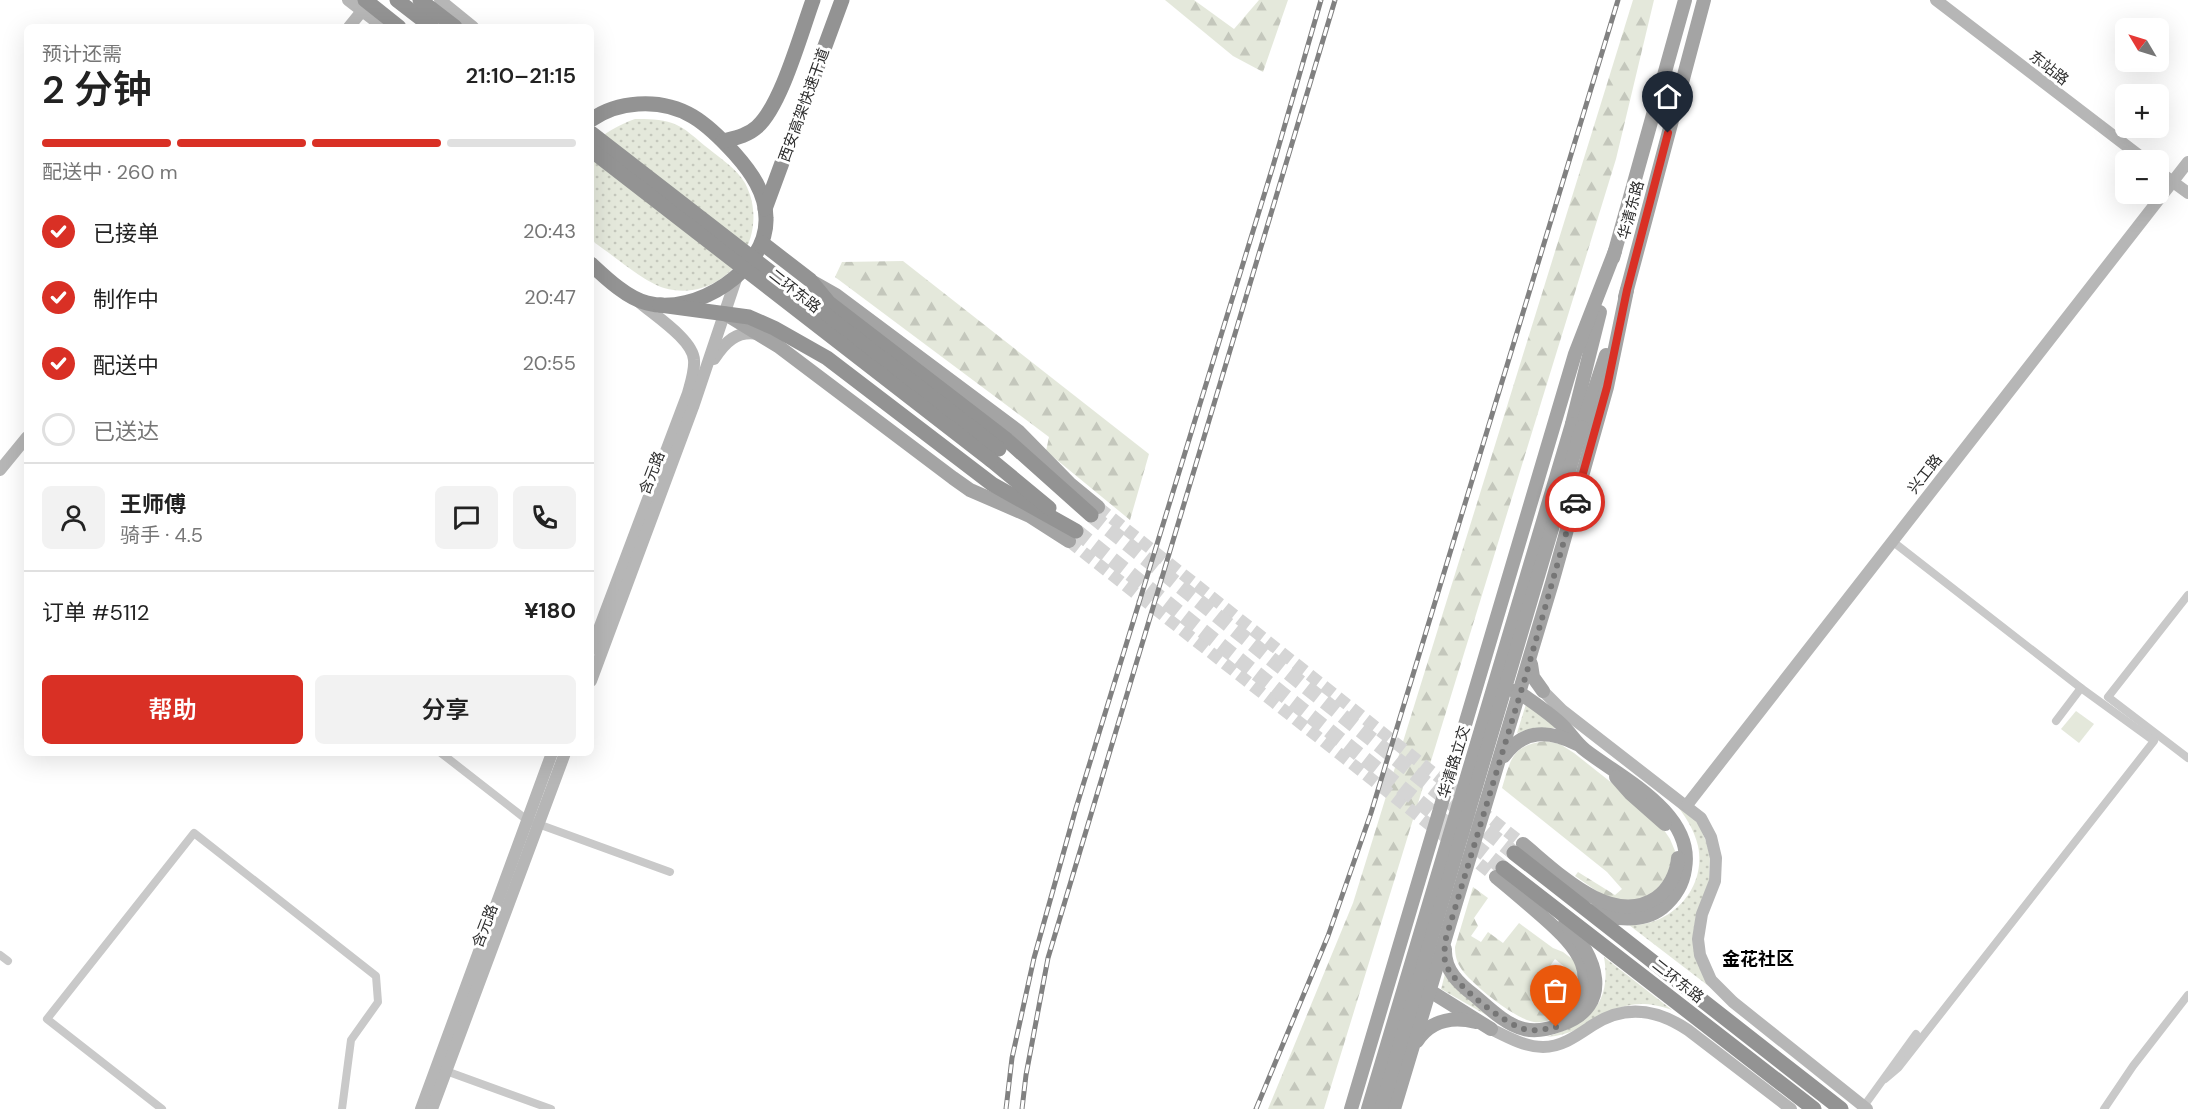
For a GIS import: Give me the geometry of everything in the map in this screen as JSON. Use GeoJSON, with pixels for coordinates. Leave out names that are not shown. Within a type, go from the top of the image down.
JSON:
{"type":"FeatureCollection","features":[{"type":"Feature","properties":{"kind":"highway"},"geometry":{"type":"LineString","coordinates":[[397,0],[428,24]]}},
{"type":"Feature","properties":{"kind":"highway"},"geometry":{"type":"LineString","coordinates":[[420,0],[451,24]]}},
{"type":"Feature","properties":{"kind":"highway"},"geometry":{"type":"LineString","coordinates":[[431,0],[461,24]]}},
{"type":"Feature","properties":{"kind":"highway","name":"西安高架快速干道"},"geometry":{"type":"LineString","coordinates":[[723,141],[748,133],[769,114],[778,96],[813,0]]}},
{"type":"Feature","properties":{"kind":"highway","name":"西安高架快速干道"},"geometry":{"type":"LineString","coordinates":[[765,209],[842,0]]}},
{"type":"Feature","properties":{"kind":"highway"},"geometry":{"type":"LineString","coordinates":[[364,5],[383,21]]}},
{"type":"Feature","properties":{"kind":"highway"},"geometry":{"type":"LineString","coordinates":[[594,118],[612,109],[651,104],[674,107],[698,120],[723,141],[751,175],[764,200],[766,226],[762,243],[737,276],[709,294],[682,302],[660,305]]}},
{"type":"Feature","properties":{"kind":"highway","name":"二环东路"},"geometry":{"type":"LineString","coordinates":[[594,135],[995,454]]}},
{"type":"Feature","properties":{"kind":"highway","name":"二环东路"},"geometry":{"type":"LineString","coordinates":[[594,152],[995,454]]}},
{"type":"Feature","properties":{"kind":"highway"},"geometry":{"type":"LineString","coordinates":[[762,243],[810,280],[829,303],[1007,440],[1067,496]]}},
{"type":"Feature","properties":{"kind":"highway"},"geometry":{"type":"LineString","coordinates":[[594,266],[634,297],[649,304],[749,317],[800,342],[827,358],[992,484],[1072,536]]}},
{"type":"Feature","properties":{"kind":"highway"},"geometry":{"type":"LineString","coordinates":[[995,454],[1095,511]]}},
{"type":"Feature","properties":{"kind":"highway"},"geometry":{"type":"LineString","coordinates":[[995,454],[1072,536]]}},
{"type":"Feature","properties":{"kind":"highway","name":"二环东路"},"geometry":{"type":"LineString","coordinates":[[1519,848],[1578,903],[1841,1109]]}},
{"type":"Feature","properties":{"kind":"highway","name":"二环东路"},"geometry":{"type":"LineString","coordinates":[[1500,872],[1534,892],[1814,1109]]}},
{"type":"Feature","properties":{"kind":"main road"},"geometry":{"type":"LineString","coordinates":[[348,0],[364,5],[352,24]]}},
{"type":"Feature","properties":{"kind":"main road"},"geometry":{"type":"LineString","coordinates":[[440,0],[469,24]]}},
{"type":"Feature","properties":{"kind":"main road","name":"华清东路"},"geometry":{"type":"LineString","coordinates":[[1577,425],[1615,251],[1684,0]]}},
{"type":"Feature","properties":{"kind":"main road","name":"华清东路"},"geometry":{"type":"LineString","coordinates":[[1577,425],[1627,290],[1704,0]]}},
{"type":"Feature","properties":{"kind":"main road","name":"东站路"},"geometry":{"type":"LineString","coordinates":[[1936,0],[2132,150]]}},
{"type":"Feature","properties":{"kind":"main road"},"geometry":{"type":"LineString","coordinates":[[594,110],[612,109]]}},
{"type":"Feature","properties":{"kind":"main road","name":"兴工路"},"geometry":{"type":"LineString","coordinates":[[1687,805],[2188,162]]}},
{"type":"Feature","properties":{"kind":"main road"},"geometry":{"type":"LineString","coordinates":[[2169,179],[2188,194]]}},
{"type":"Feature","properties":{"kind":"main road"},"geometry":{"type":"LineString","coordinates":[[1352,1109],[1575,354],[1615,251]]}},
{"type":"Feature","properties":{"kind":"main road","name":"含元路"},"geometry":{"type":"LineString","coordinates":[[594,673],[705,372],[737,276]]}},
{"type":"Feature","properties":{"kind":"main road"},"geometry":{"type":"LineString","coordinates":[[810,280],[836,295],[1018,430],[1095,511]]}},
{"type":"Feature","properties":{"kind":"main road"},"geometry":{"type":"LineString","coordinates":[[1394,1109],[1526,675],[1607,387],[1627,290]]}},
{"type":"Feature","properties":{"kind":"main road","name":"含元路"},"geometry":{"type":"LineString","coordinates":[[594,642],[688,393],[694,367],[693,352],[685,341],[634,297]]}},
{"type":"Feature","properties":{"kind":"main road"},"geometry":{"type":"LineString","coordinates":[[723,313],[778,346],[970,489],[1072,536]]}},
{"type":"Feature","properties":{"kind":"main road"},"geometry":{"type":"LineString","coordinates":[[705,372],[731,339],[744,333],[800,342]]}},
{"type":"Feature","properties":{"kind":"main road","name":"华清路立交"},"geometry":{"type":"LineString","coordinates":[[1368,1109],[1577,425]]}},
{"type":"Feature","properties":{"kind":"main road","name":"华清路立交"},"geometry":{"type":"LineString","coordinates":[[1381,1109],[1577,425]]}},
{"type":"Feature","properties":{"kind":"main road"},"geometry":{"type":"LineString","coordinates":[[0,470],[24,441]]}},
{"type":"Feature","properties":{"kind":"main road"},"geometry":{"type":"LineString","coordinates":[[1534,646],[1531,668],[1533,677],[1540,688]]}},
{"type":"Feature","properties":{"kind":"main road"},"geometry":{"type":"LineString","coordinates":[[1484,660],[1526,675],[1562,710],[1698,814],[1711,837],[1716,858],[1715,881],[1702,914],[1698,939],[1700,955],[1711,980],[1728,998],[1865,1107]]}},
{"type":"Feature","properties":{"kind":"main road"},"geometry":{"type":"LineString","coordinates":[[1479,677],[1520,693],[1563,726],[1579,745],[1638,787],[1668,815],[1678,831],[1685,847],[1686,866],[1676,893],[1662,908],[1652,914],[1612,918],[1578,903]]}},
{"type":"Feature","properties":{"kind":"main road"},"geometry":{"type":"LineString","coordinates":[[1534,704],[1529,696],[1531,689],[1540,688]]}},
{"type":"Feature","properties":{"kind":"main road"},"geometry":{"type":"LineString","coordinates":[[1495,776],[1504,756],[1523,737],[1550,735],[1579,745]]}},
{"type":"Feature","properties":{"kind":"main road","name":"含元路"},"geometry":{"type":"LineString","coordinates":[[421,1109],[551,756]]}},
{"type":"Feature","properties":{"kind":"main road","name":"含元路"},"geometry":{"type":"LineString","coordinates":[[432,1109],[564,756]]}},
{"type":"Feature","properties":{"kind":"main road"},"geometry":{"type":"LineString","coordinates":[[1519,848],[1609,904],[1624,908],[1636,907],[1660,895],[1670,882],[1678,861],[1674,839],[1666,826],[1604,765]]}},
{"type":"Feature","properties":{"kind":"main road"},"geometry":{"type":"LineString","coordinates":[[1449,778],[1450,785],[1456,793],[1481,802],[1490,793]]}},
{"type":"Feature","properties":{"kind":"main road"},"geometry":{"type":"LineString","coordinates":[[1426,855],[1430,850],[1439,848],[1463,856],[1467,861],[1467,870]]}},
{"type":"Feature","properties":{"kind":"main road"},"geometry":{"type":"LineString","coordinates":[[1500,872],[1568,940],[1582,962],[1584,983],[1579,1000],[1563,1020],[1549,1029]]}},
{"type":"Feature","properties":{"kind":"main road"},"geometry":{"type":"LineString","coordinates":[[1446,938],[1444,956],[1447,967],[1466,988],[1500,1016],[1518,1027],[1536,1030],[1549,1029],[1571,1021],[1582,1012],[1592,997],[1595,978],[1592,960],[1581,939],[1534,892]]}},
{"type":"Feature","properties":{"kind":"main road"},"geometry":{"type":"LineString","coordinates":[[1390,978],[1430,991],[1491,1029]]}},
{"type":"Feature","properties":{"kind":"main road"},"geometry":{"type":"LineString","coordinates":[[1410,1054],[1422,1034],[1440,1021],[1459,1019],[1474,1022],[1516,1041],[1545,1047],[1570,1040],[1601,1021],[1623,1012],[1639,1010],[1663,1016],[1688,1030],[1791,1109]]}},
{"type":"Feature","properties":{"kind":"street"},"geometry":{"type":"LineString","coordinates":[[1885,1078],[1898,1068],[2154,741],[2081,688],[1892,541]]}},
{"type":"Feature","properties":{"kind":"street"},"geometry":{"type":"LineString","coordinates":[[2188,595],[2108,697],[2188,759]]}},
{"type":"Feature","properties":{"kind":"street"},"geometry":{"type":"LineString","coordinates":[[2056,721],[2081,688]]}},
{"type":"Feature","properties":{"kind":"street"},"geometry":{"type":"LineString","coordinates":[[445,756],[527,820],[670,872]]}},
{"type":"Feature","properties":{"kind":"street"},"geometry":{"type":"LineString","coordinates":[[162,1109],[47,1019],[194,833],[376,976],[378,1002],[351,1040],[344,1108]]}},
{"type":"Feature","properties":{"kind":"street"},"geometry":{"type":"LineString","coordinates":[[0,955],[8,961]]}},
{"type":"Feature","properties":{"kind":"street"},"geometry":{"type":"LineString","coordinates":[[2104,1109],[2133,1066],[2188,995]]}},
{"type":"Feature","properties":{"kind":"street"},"geometry":{"type":"LineString","coordinates":[[1865,1107],[1894,1061],[1916,1034]]}},
{"type":"Feature","properties":{"kind":"street"},"geometry":{"type":"LineString","coordinates":[[446,1071],[550,1109]]}},
{"type":"Feature","properties":{"kind":"green space"},"geometry":{"type":"Polygon","coordinates":[[[1165,0],[1194,0],[1234,29],[1259,0],[1288,0],[1263,72],[1233,56],[1165,0]]]}},
{"type":"Feature","properties":{"kind":"green space"},"geometry":{"type":"Polygon","coordinates":[[[1633,0],[1654,0],[1616,159],[1324,1109],[1268,1109],[1353,903],[1633,0]]]}},
{"type":"Feature","properties":{"kind":"green space"},"geometry":{"type":"Polygon","coordinates":[[[635,119],[649,119],[682,127],[728,164],[745,183],[752,204],[753,225],[748,245],[738,262],[724,277],[706,286],[686,291],[664,288],[638,274],[594,242],[594,143],[635,119]]]}},
{"type":"Feature","properties":{"kind":"green space"},"geometry":{"type":"Polygon","coordinates":[[[903,261],[1149,454],[1130,520],[1046,451],[1049,437],[835,277],[842,262],[903,261]]]}},
{"type":"Feature","properties":{"kind":"green space"},"geometry":{"type":"Polygon","coordinates":[[[1526,704],[1558,728],[1535,728],[1517,733],[1526,704]]]}},
{"type":"Feature","properties":{"kind":"green space"},"geometry":{"type":"Polygon","coordinates":[[[2076,711],[2094,724],[2079,743],[2061,729],[2076,711]]]}},
{"type":"Feature","properties":{"kind":"green space"},"geometry":{"type":"Polygon","coordinates":[[[1545,741],[1560,744],[1574,753],[1646,810],[1670,839],[1675,851],[1675,862],[1671,874],[1647,899],[1623,902],[1601,894],[1575,876],[1578,872],[1615,895],[1622,889],[1607,872],[1502,788],[1511,762],[1519,750],[1525,746],[1545,741]]]}},
{"type":"Feature","properties":{"kind":"green space"},"geometry":{"type":"Polygon","coordinates":[[[1673,801],[1699,824],[1710,856],[1709,881],[1696,927],[1719,994],[1629,925],[1644,924],[1672,912],[1683,902],[1697,876],[1698,846],[1688,822],[1673,801]]]}},
{"type":"Feature","properties":{"kind":"green space"},"geometry":{"type":"Polygon","coordinates":[[[1473,887],[1488,898],[1474,918],[1478,926],[1471,936],[1481,942],[1488,932],[1503,943],[1519,923],[1580,965],[1582,981],[1555,959],[1534,988],[1565,1012],[1542,1022],[1526,1020],[1495,1001],[1462,970],[1455,947],[1473,887]]]}},
{"type":"Feature","properties":{"kind":"green space"},"geometry":{"type":"Polygon","coordinates":[[[1604,957],[1672,1010],[1651,1005],[1619,1008],[1579,1028],[1547,1037],[1575,1025],[1594,1009],[1601,999],[1604,987],[1606,973],[1604,957]]]}},
{"type":"Feature","properties":{"kind":"green space"},"geometry":{"type":"Polygon","coordinates":[[[1445,974],[1502,1024],[1441,989],[1445,974]]]}},
{"type":"Feature","properties":{"kind":"tunnel"},"geometry":{"type":"LineString","coordinates":[[1098,507],[1523,844]]}},
{"type":"Feature","properties":{"kind":"tunnel"},"geometry":{"type":"LineString","coordinates":[[1091,515],[1514,853]]}},
{"type":"Feature","properties":{"kind":"tunnel"},"geometry":{"type":"LineString","coordinates":[[1076,531],[1503,868]]}},
{"type":"Feature","properties":{"kind":"tunnel"},"geometry":{"type":"LineString","coordinates":[[1069,541],[1496,877]]}},
{"type":"Feature","properties":{"kind":"railway"},"geometry":{"type":"LineString","coordinates":[[1006,1109],[1012,1058],[1034,958],[1076,808],[1273,166],[1321,0]]}},
{"type":"Feature","properties":{"kind":"railway"},"geometry":{"type":"LineString","coordinates":[[1022,1109],[1026,1075],[1048,958],[1335,0]]}},
{"type":"Feature","properties":{"kind":"railway"},"geometry":{"type":"LineString","coordinates":[[1256,1109],[1328,936],[1371,813],[1618,0]]}},
{"type":"Feature","properties":{"kind":"way so far"},"geometry":{"type":"LineString","coordinates":[[1556,1027],[1530,1030],[1507,1021],[1460,983],[1447,967],[1444,951],[1575,502]]}},
{"type":"Feature","properties":{"kind":"district","name":"金花社区"},"geometry":{"type":"Point","coordinates":[1758,959]}},
{"type":"Feature","properties":{"kind":"route"},"geometry":{"type":"LineString","coordinates":[[1575,502],[1607,387],[1627,290],[1668,133]]}}]}
